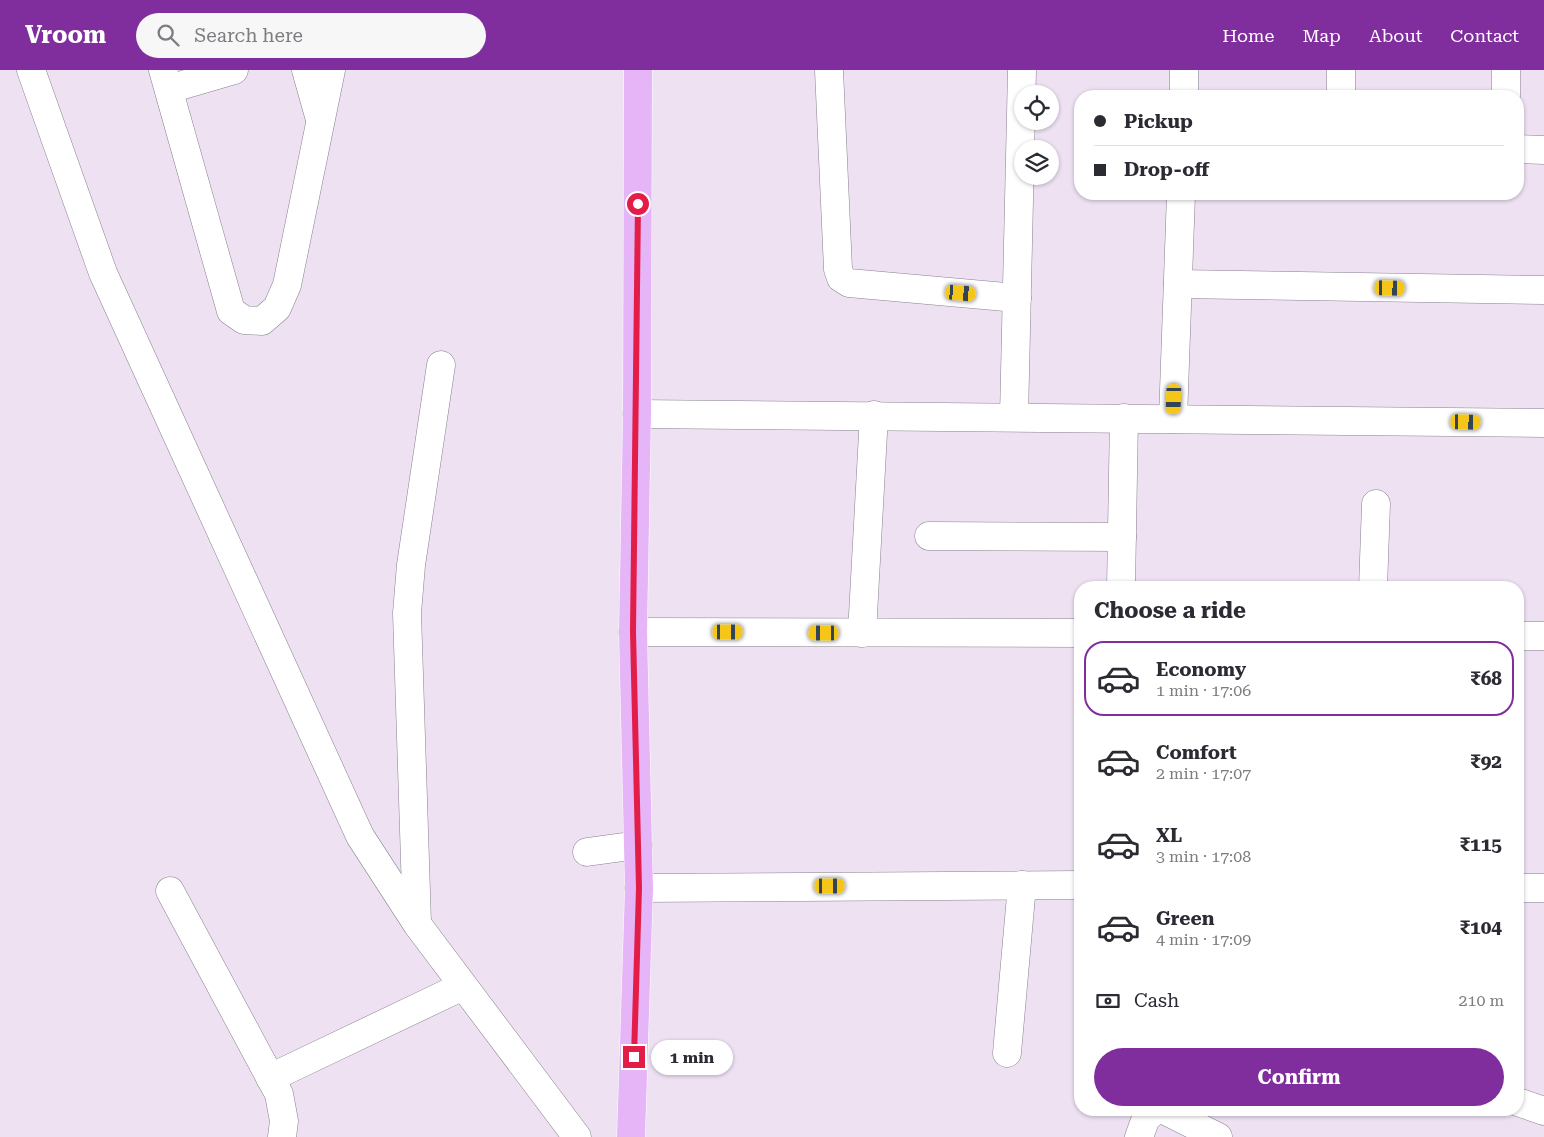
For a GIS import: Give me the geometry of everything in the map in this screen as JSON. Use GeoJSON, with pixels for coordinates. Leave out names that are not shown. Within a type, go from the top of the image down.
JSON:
{"type":"FeatureCollection","features":[{"type":"Feature","properties":{"kind":"main road"},"geometry":{"type":"LineString","coordinates":[[631,1137],[639,888],[633,632],[637,414],[638,70]]}},
{"type":"Feature","properties":{"kind":"street"},"geometry":{"type":"LineString","coordinates":[[31,70],[103,273],[360,836],[417,924],[577,1137]]}},
{"type":"Feature","properties":{"kind":"street"},"geometry":{"type":"LineString","coordinates":[[234,70],[166,80],[232,311],[244,320],[262,321],[277,308],[287,285],[330,70]]}},
{"type":"Feature","properties":{"kind":"street"},"geometry":{"type":"LineString","coordinates":[[306,70],[320,120]]}},
{"type":"Feature","properties":{"kind":"street"},"geometry":{"type":"LineString","coordinates":[[829,70],[840,278],[849,283],[1017,298]]}},
{"type":"Feature","properties":{"kind":"street"},"geometry":{"type":"LineString","coordinates":[[1014,417],[1022,70]]}},
{"type":"Feature","properties":{"kind":"street"},"geometry":{"type":"LineString","coordinates":[[1184,70],[1184,90]]}},
{"type":"Feature","properties":{"kind":"street"},"geometry":{"type":"LineString","coordinates":[[1341,70],[1341,90]]}},
{"type":"Feature","properties":{"kind":"street"},"geometry":{"type":"LineString","coordinates":[[1506,70],[1506,90]]}},
{"type":"Feature","properties":{"kind":"street"},"geometry":{"type":"LineString","coordinates":[[1524,149],[1544,150]]}},
{"type":"Feature","properties":{"kind":"street"},"geometry":{"type":"LineString","coordinates":[[1173,419],[1180,200]]}},
{"type":"Feature","properties":{"kind":"street"},"geometry":{"type":"LineString","coordinates":[[1178,284],[1544,290]]}},
{"type":"Feature","properties":{"kind":"street"},"geometry":{"type":"LineString","coordinates":[[417,924],[407,613],[411,565],[441,365]]}},
{"type":"Feature","properties":{"kind":"street"},"geometry":{"type":"LineString","coordinates":[[637,414],[1544,423]]}},
{"type":"Feature","properties":{"kind":"street"},"geometry":{"type":"LineString","coordinates":[[862,633],[874,415]]}},
{"type":"Feature","properties":{"kind":"street"},"geometry":{"type":"LineString","coordinates":[[1121,581],[1124,418]]}},
{"type":"Feature","properties":{"kind":"street"},"geometry":{"type":"LineString","coordinates":[[1373,581],[1376,504]]}},
{"type":"Feature","properties":{"kind":"street"},"geometry":{"type":"LineString","coordinates":[[929,536],[1122,537]]}},
{"type":"Feature","properties":{"kind":"street"},"geometry":{"type":"LineString","coordinates":[[633,632],[1074,633]]}},
{"type":"Feature","properties":{"kind":"street"},"geometry":{"type":"LineString","coordinates":[[1524,636],[1544,636]]}},
{"type":"Feature","properties":{"kind":"street"},"geometry":{"type":"LineString","coordinates":[[587,852],[638,845]]}},
{"type":"Feature","properties":{"kind":"street"},"geometry":{"type":"LineString","coordinates":[[1007,1053],[1022,885]]}},
{"type":"Feature","properties":{"kind":"street"},"geometry":{"type":"LineString","coordinates":[[639,888],[1074,885]]}},
{"type":"Feature","properties":{"kind":"street"},"geometry":{"type":"LineString","coordinates":[[1524,888],[1544,888]]}},
{"type":"Feature","properties":{"kind":"street"},"geometry":{"type":"LineString","coordinates":[[170,891],[279,1094],[284,1121],[282,1137]]}},
{"type":"Feature","properties":{"kind":"street"},"geometry":{"type":"LineString","coordinates":[[270,1078],[463,986]]}},
{"type":"Feature","properties":{"kind":"street"},"geometry":{"type":"LineString","coordinates":[[1524,1104],[1544,1111]]}},
{"type":"Feature","properties":{"kind":"street"},"geometry":{"type":"LineString","coordinates":[[1139,1137],[1148,1116]]}},
{"type":"Feature","properties":{"kind":"street"},"geometry":{"type":"LineString","coordinates":[[1176,1116],[1218,1137]]}},
{"type":"Feature","properties":{"kind":"route"},"geometry":{"type":"LineString","coordinates":[[634,1057],[639,888],[633,632],[638,204]]}}]}
